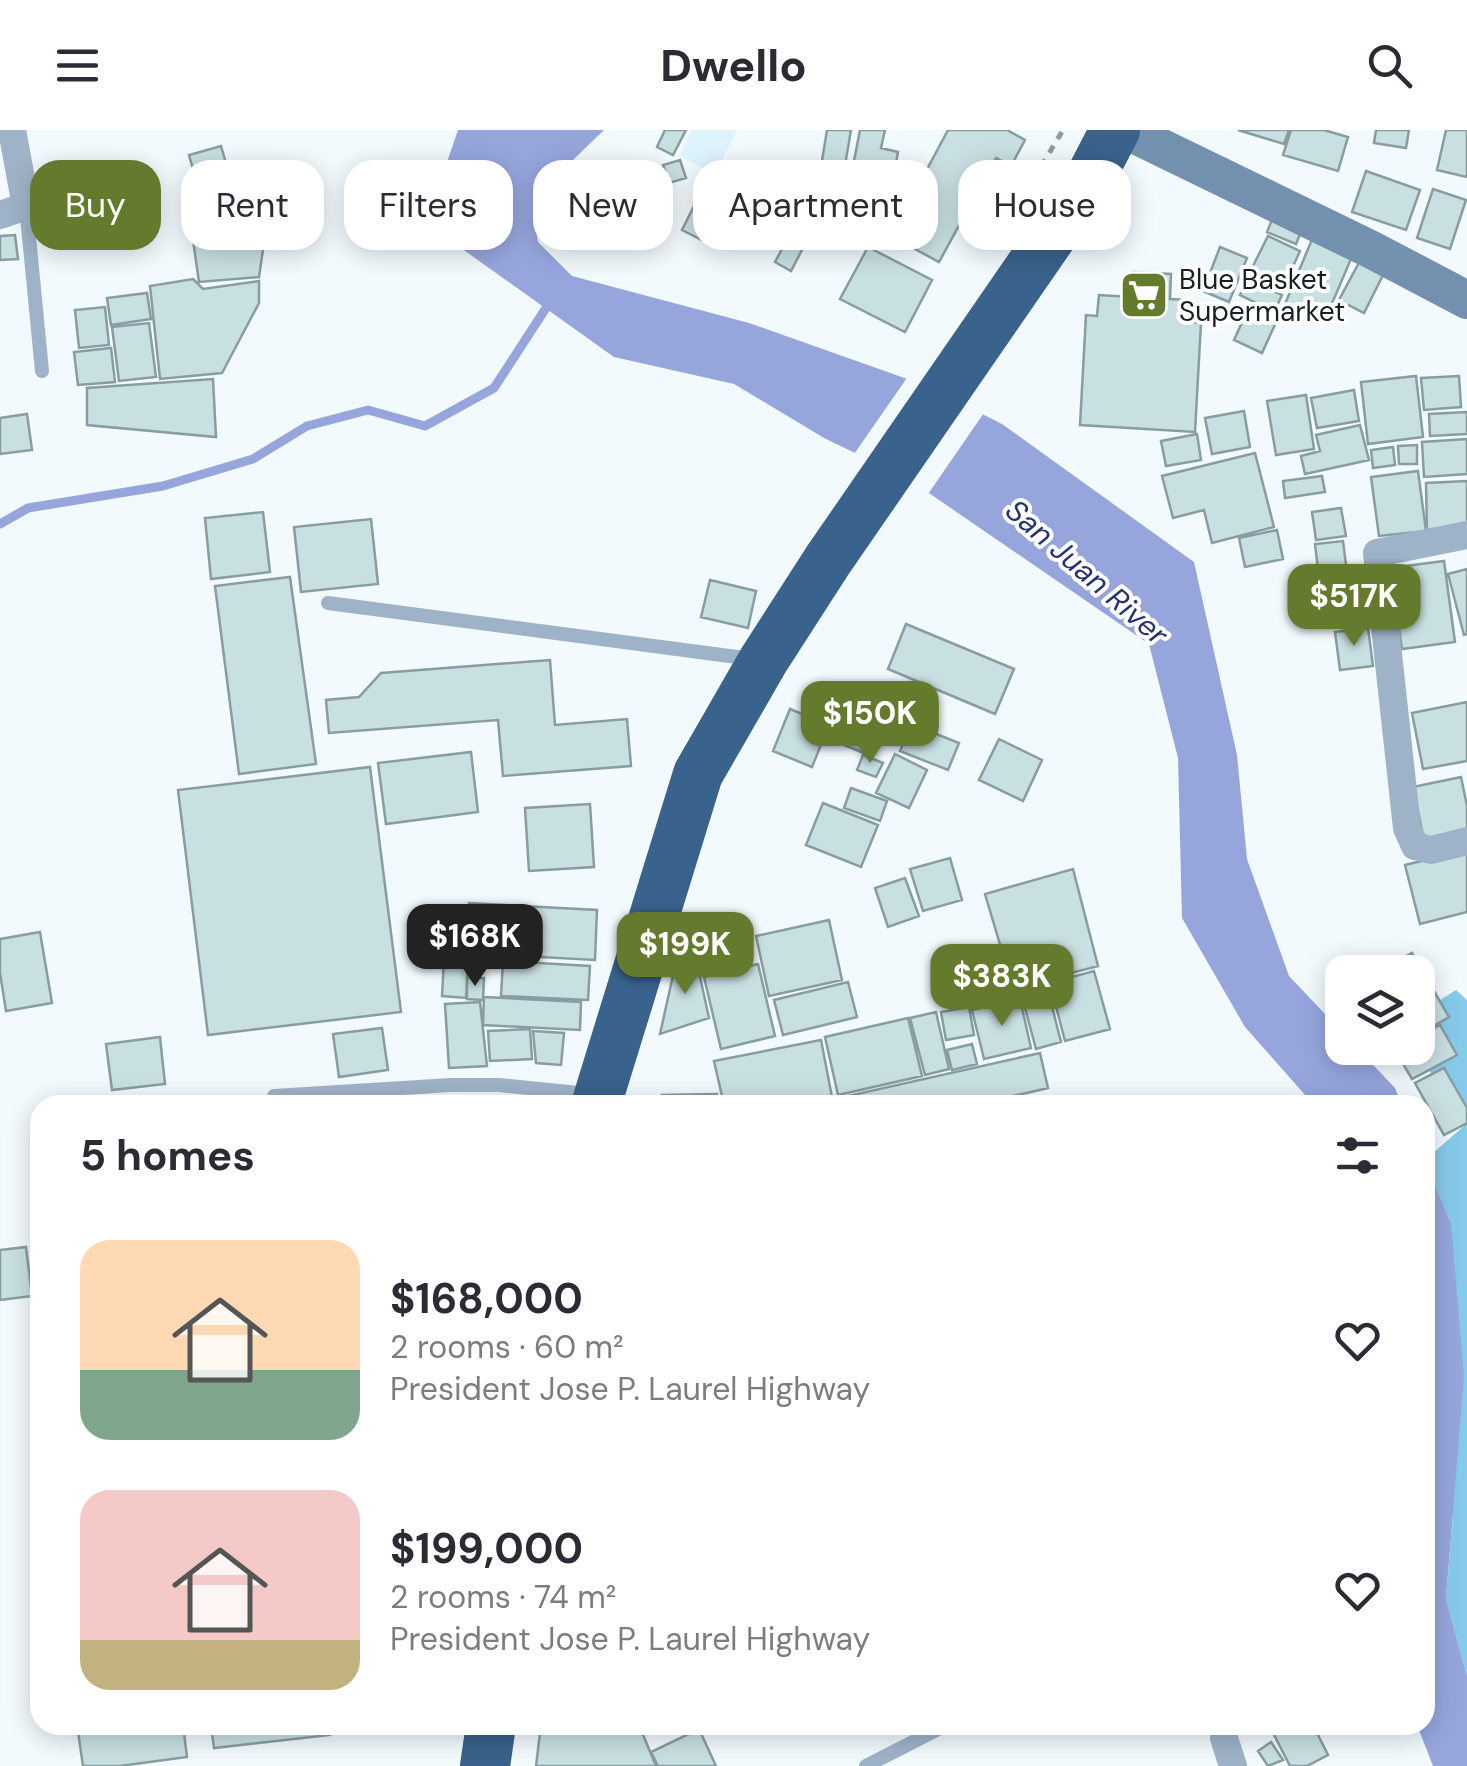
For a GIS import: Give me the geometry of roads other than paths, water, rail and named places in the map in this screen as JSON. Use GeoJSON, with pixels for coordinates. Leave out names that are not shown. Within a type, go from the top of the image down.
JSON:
{"type":"FeatureCollection","features":[{"type":"Feature","properties":{"kind":"highway"},"geometry":{"type":"LineString","coordinates":[[599,1095],[698,774],[763,660],[1086,186],[1114,130]]}},
{"type":"Feature","properties":{"kind":"highway"},"geometry":{"type":"LineString","coordinates":[[485,1766],[490,1735]]}},
{"type":"Feature","properties":{"kind":"main road"},"geometry":{"type":"LineString","coordinates":[[1125,130],[1467,300]]}},
{"type":"Feature","properties":{"kind":"street"},"geometry":{"type":"LineString","coordinates":[[12,130],[13,210]]}},
{"type":"Feature","properties":{"kind":"street"},"geometry":{"type":"LineString","coordinates":[[1467,534],[1378,553],[1408,828],[1416,846],[1431,850],[1467,840]]}},
{"type":"Feature","properties":{"kind":"street"},"geometry":{"type":"LineString","coordinates":[[1224,1738],[1234,1766]]}},
{"type":"Feature","properties":{"kind":"lane"},"geometry":{"type":"LineString","coordinates":[[13,210],[42,371]]}},
{"type":"Feature","properties":{"kind":"lane"},"geometry":{"type":"LineString","coordinates":[[328,603],[763,660]]}},
{"type":"Feature","properties":{"kind":"lane"},"geometry":{"type":"LineString","coordinates":[[290,1095],[499,1085],[564,1095]]}},
{"type":"Feature","properties":{"kind":"lane"},"geometry":{"type":"LineString","coordinates":[[866,1766],[926,1735]]}},
{"type":"Feature","properties":{"kind":"water","name":"San Juan River"},"geometry":{"type":"Polygon","coordinates":[[[458,130],[604,130],[573,160],[533,160],[533,250],[546,250],[572,276],[749,323],[927,386],[1002,424],[1194,562],[1237,755],[1247,859],[1289,976],[1325,1014],[1325,1065],[1373,1065],[1398,1095],[1305,1095],[1245,1027],[1182,918],[1178,758],[1149,644],[907,478],[824,438],[734,384],[614,357],[464,250],[513,250],[513,160],[448,160],[458,130]]]}},
{"type":"Feature","properties":{"kind":"water"},"geometry":{"type":"Polygon","coordinates":[[[1435,1184],[1451,1223],[1464,1377],[1446,1599],[1467,1676],[1467,1766],[1433,1766],[1421,1735],[1435,1735],[1435,1184]]]}},
{"type":"Feature","properties":{"kind":"waterway"},"geometry":{"type":"LineString","coordinates":[[0,524],[28,508],[163,486],[253,459],[307,426],[368,410],[425,426],[494,388],[546,308],[548,298]]}},
{"type":"Feature","properties":{"kind":"place","name":"Blue Basket Supermarket"},"geometry":{"type":"Point","coordinates":[1144,295]}}]}
